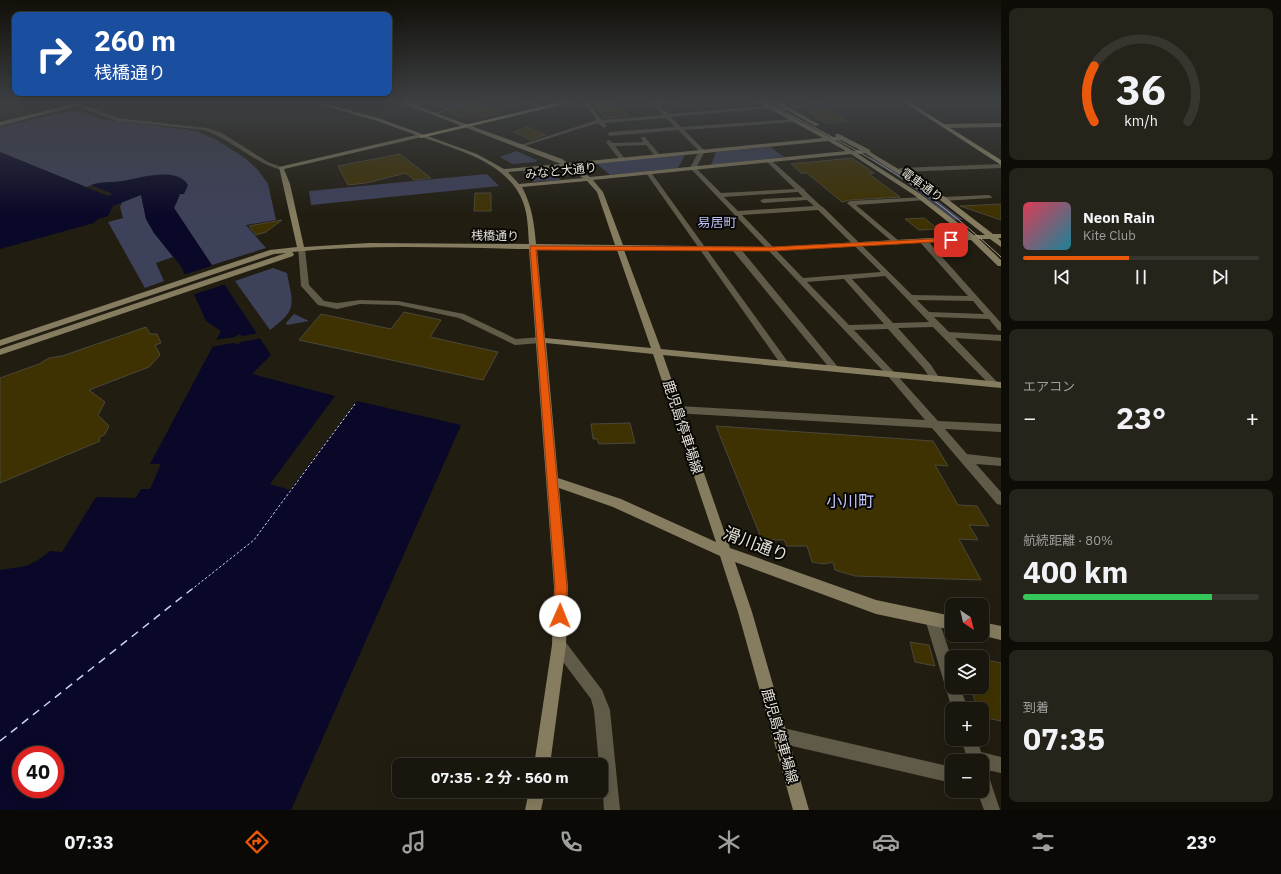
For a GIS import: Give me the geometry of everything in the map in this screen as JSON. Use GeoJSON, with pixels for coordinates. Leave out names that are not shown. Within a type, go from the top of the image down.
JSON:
{"type":"FeatureCollection","features":[{"type":"Feature","properties":{"kind":"main road"},"geometry":{"type":"LineString","coordinates":[[966,140],[1001,163]]}},
{"type":"Feature","properties":{"kind":"street"},"geometry":{"type":"LineString","coordinates":[[229,140],[266,163],[281,168],[404,140]]}},
{"type":"Feature","properties":{"kind":"street"},"geometry":{"type":"LineString","coordinates":[[432,140],[475,155],[503,171],[518,186],[526,201],[530,215],[561,587],[560,645],[543,758]]}},
{"type":"Feature","properties":{"kind":"street","name":"鹿児島停車場線"},"geometry":{"type":"LineString","coordinates":[[505,140],[568,164],[589,179],[600,192],[678,410],[745,612],[801,810]]}},
{"type":"Feature","properties":{"kind":"street"},"geometry":{"type":"LineString","coordinates":[[523,146],[543,140]]}},
{"type":"Feature","properties":{"kind":"street"},"geometry":{"type":"LineString","coordinates":[[608,140],[622,159]]}},
{"type":"Feature","properties":{"kind":"street"},"geometry":{"type":"LineString","coordinates":[[644,140],[657,156]]}},
{"type":"Feature","properties":{"kind":"street"},"geometry":{"type":"LineString","coordinates":[[691,140],[702,151],[694,168],[891,374],[1001,500]]}},
{"type":"Feature","properties":{"kind":"street","name":"みなと大通り"},"geometry":{"type":"LineString","coordinates":[[503,171],[821,140]]}},
{"type":"Feature","properties":{"kind":"street","name":"電車通り"},"geometry":{"type":"LineString","coordinates":[[831,140],[924,199],[974,238],[1001,264]]}},
{"type":"Feature","properties":{"kind":"street","name":"電車通り"},"geometry":{"type":"LineString","coordinates":[[846,140],[900,170],[943,199],[1001,245]]}},
{"type":"Feature","properties":{"kind":"street"},"geometry":{"type":"LineString","coordinates":[[611,145],[647,143]]}},
{"type":"Feature","properties":{"kind":"street","name":"みなと大通り"},"geometry":{"type":"LineString","coordinates":[[518,186],[868,151]]}},
{"type":"Feature","properties":{"kind":"street"},"geometry":{"type":"LineString","coordinates":[[769,161],[802,190],[859,245],[935,324],[997,384]]}},
{"type":"Feature","properties":{"kind":"street"},"geometry":{"type":"LineString","coordinates":[[900,170],[1001,166]]}},
{"type":"Feature","properties":{"kind":"street"},"geometry":{"type":"LineString","coordinates":[[281,168],[287,184],[301,249],[305,286],[321,303],[337,306],[360,302],[398,303],[461,316],[515,342],[541,340],[997,384]]}},
{"type":"Feature","properties":{"kind":"street"},"geometry":{"type":"LineString","coordinates":[[648,172],[785,364]]}},
{"type":"Feature","properties":{"kind":"street"},"geometry":{"type":"LineString","coordinates":[[720,195],[802,190]]}},
{"type":"Feature","properties":{"kind":"street"},"geometry":{"type":"LineString","coordinates":[[755,192],[773,210]]}},
{"type":"Feature","properties":{"kind":"street"},"geometry":{"type":"LineString","coordinates":[[943,199],[989,197]]}},
{"type":"Feature","properties":{"kind":"street"},"geometry":{"type":"LineString","coordinates":[[763,201],[810,198]]}},
{"type":"Feature","properties":{"kind":"street"},"geometry":{"type":"LineString","coordinates":[[896,243],[850,203],[924,199]]}},
{"type":"Feature","properties":{"kind":"street"},"geometry":{"type":"LineString","coordinates":[[736,213],[821,208]]}},
{"type":"Feature","properties":{"kind":"street","name":"桟橋通り"},"geometry":{"type":"LineString","coordinates":[[162,293],[301,249],[368,245],[533,248],[772,249],[1001,236]]}},
{"type":"Feature","properties":{"kind":"street"},"geometry":{"type":"LineString","coordinates":[[923,241],[1001,328]]}},
{"type":"Feature","properties":{"kind":"street"},"geometry":{"type":"LineString","coordinates":[[736,249],[835,369]]}},
{"type":"Feature","properties":{"kind":"street"},"geometry":{"type":"LineString","coordinates":[[801,280],[887,274]]}},
{"type":"Feature","properties":{"kind":"street"},"geometry":{"type":"LineString","coordinates":[[846,277],[928,367],[935,379]]}},
{"type":"Feature","properties":{"kind":"street"},"geometry":{"type":"LineString","coordinates":[[0,343],[162,293]]}},
{"type":"Feature","properties":{"kind":"street"},"geometry":{"type":"LineString","coordinates":[[0,352],[162,293]]}},
{"type":"Feature","properties":{"kind":"street"},"geometry":{"type":"LineString","coordinates":[[909,297],[975,299]]}},
{"type":"Feature","properties":{"kind":"street"},"geometry":{"type":"LineString","coordinates":[[926,314],[992,317]]}},
{"type":"Feature","properties":{"kind":"street"},"geometry":{"type":"LineString","coordinates":[[846,328],[935,324]]}},
{"type":"Feature","properties":{"kind":"street"},"geometry":{"type":"LineString","coordinates":[[947,335],[1001,338]]}},
{"type":"Feature","properties":{"kind":"street"},"geometry":{"type":"LineString","coordinates":[[678,410],[1001,428]]}},
{"type":"Feature","properties":{"kind":"street"},"geometry":{"type":"LineString","coordinates":[[965,458],[1001,462]]}},
{"type":"Feature","properties":{"kind":"street","name":"滑川通り"},"geometry":{"type":"LineString","coordinates":[[552,481],[617,503],[724,552],[876,607],[945,622]]}},
{"type":"Feature","properties":{"kind":"street"},"geometry":{"type":"LineString","coordinates":[[932,619],[945,661]]}},
{"type":"Feature","properties":{"kind":"street"},"geometry":{"type":"LineString","coordinates":[[989,630],[1001,633]]}},
{"type":"Feature","properties":{"kind":"street"},"geometry":{"type":"LineString","coordinates":[[560,645],[597,695],[602,710],[612,810]]}},
{"type":"Feature","properties":{"kind":"street"},"geometry":{"type":"LineString","coordinates":[[779,735],[945,773]]}},
{"type":"Feature","properties":{"kind":"street"},"geometry":{"type":"LineString","coordinates":[[989,762],[1001,764]]}},
{"type":"Feature","properties":{"kind":"street"},"geometry":{"type":"LineString","coordinates":[[988,798],[992,810]]}},
{"type":"Feature","properties":{"kind":"shaded area"},"geometry":{"type":"Polygon","coordinates":[[[0,140],[216,140],[245,158],[258,170],[268,184],[276,220],[246,225],[266,248],[212,265],[174,208],[180,194],[181,178],[174,176],[152,176],[100,183],[86,187],[0,152],[0,140]]]}},
{"type":"Feature","properties":{"kind":"shaded area"},"geometry":{"type":"Polygon","coordinates":[[[770,147],[784,157],[711,165],[716,152],[770,147]]]}},
{"type":"Feature","properties":{"kind":"shaded area"},"geometry":{"type":"Polygon","coordinates":[[[516,151],[537,160],[536,162],[512,164],[500,157],[516,151]]]}},
{"type":"Feature","properties":{"kind":"shaded area"},"geometry":{"type":"Polygon","coordinates":[[[0,152],[108,196],[113,194],[91,185],[148,176],[167,175],[176,176],[183,179],[188,185],[184,194],[180,194],[174,208],[271,355],[252,374],[335,396],[270,484],[290,490],[357,401],[461,425],[291,810],[0,810],[0,570],[26,566],[38,560],[50,551],[62,552],[96,497],[136,498],[141,489],[150,489],[161,464],[150,464],[221,331],[206,321],[181,266],[154,233],[146,219],[141,195],[113,206],[108,216],[98,219],[94,223],[0,249],[0,152]]]}},
{"type":"Feature","properties":{"kind":"shaded area"},"geometry":{"type":"Polygon","coordinates":[[[685,155],[678,168],[610,175],[596,163],[685,155]]]}},
{"type":"Feature","properties":{"kind":"shaded area"},"geometry":{"type":"Polygon","coordinates":[[[874,157],[913,182],[963,220],[954,220],[906,182],[868,158],[874,157]]]}},
{"type":"Feature","properties":{"kind":"shaded area"},"geometry":{"type":"Polygon","coordinates":[[[546,168],[561,180],[533,182],[523,172],[546,168]]]}},
{"type":"Feature","properties":{"kind":"shaded area"},"geometry":{"type":"Polygon","coordinates":[[[487,174],[499,186],[311,205],[309,191],[487,174]]]}},
{"type":"Feature","properties":{"kind":"shaded area"},"geometry":{"type":"Polygon","coordinates":[[[141,194],[146,219],[154,233],[173,257],[156,263],[164,281],[145,288],[108,222],[123,218],[120,207],[123,200],[141,194]]]}},
{"type":"Feature","properties":{"kind":"shaded area"},"geometry":{"type":"Polygon","coordinates":[[[273,268],[287,273],[292,300],[289,311],[285,317],[270,330],[235,281],[273,268]]]}},
{"type":"Feature","properties":{"kind":"shaded area"},"geometry":{"type":"Polygon","coordinates":[[[294,314],[309,321],[287,325],[286,323],[294,314]]]}},
{"type":"Feature","properties":{"kind":"pier"},"geometry":{"type":"Polygon","coordinates":[[[214,265],[226,284],[192,295],[183,275],[214,265]]]}},
{"type":"Feature","properties":{"kind":"pier"},"geometry":{"type":"Polygon","coordinates":[[[259,333],[262,338],[241,342],[238,344],[233,343],[211,347],[214,340],[235,337],[239,334],[242,336],[259,333]]]}},
{"type":"Feature","properties":{"kind":"building"},"geometry":{"type":"Polygon","coordinates":[[[400,154],[431,178],[414,180],[406,173],[366,183],[348,185],[338,166],[400,154]]]}},
{"type":"Feature","properties":{"kind":"building"},"geometry":{"type":"Polygon","coordinates":[[[852,158],[874,173],[869,174],[900,197],[850,200],[842,202],[807,173],[801,173],[791,164],[852,158]]]}},
{"type":"Feature","properties":{"kind":"building"},"geometry":{"type":"Polygon","coordinates":[[[475,193],[491,193],[491,211],[474,211],[475,193]]]}},
{"type":"Feature","properties":{"kind":"building"},"geometry":{"type":"Polygon","coordinates":[[[1001,204],[1001,220],[960,206],[1001,204]]]}},
{"type":"Feature","properties":{"kind":"building"},"geometry":{"type":"Polygon","coordinates":[[[924,218],[938,229],[919,230],[905,219],[924,218]]]}},
{"type":"Feature","properties":{"kind":"building"},"geometry":{"type":"Polygon","coordinates":[[[282,220],[266,232],[256,235],[249,226],[282,220]]]}},
{"type":"Feature","properties":{"kind":"building"},"geometry":{"type":"Polygon","coordinates":[[[404,312],[441,320],[430,337],[498,352],[483,380],[299,340],[321,314],[391,329],[404,312]]]}},
{"type":"Feature","properties":{"kind":"building"},"geometry":{"type":"Polygon","coordinates":[[[146,327],[150,334],[157,334],[161,343],[155,345],[160,355],[149,367],[89,390],[105,402],[98,415],[109,426],[105,434],[99,438],[100,441],[0,483],[0,378],[39,364],[49,358],[62,356],[146,327]]]}},
{"type":"Feature","properties":{"kind":"building"},"geometry":{"type":"Polygon","coordinates":[[[630,423],[635,443],[599,444],[597,439],[593,439],[591,424],[630,423]]]}},
{"type":"Feature","properties":{"kind":"building"},"geometry":{"type":"Polygon","coordinates":[[[716,426],[933,441],[948,466],[935,465],[958,505],[977,506],[989,526],[969,525],[978,540],[959,539],[981,580],[855,576],[835,570],[833,562],[824,564],[812,562],[807,546],[787,546],[784,540],[762,540],[716,426]]]}},
{"type":"Feature","properties":{"kind":"building"},"geometry":{"type":"Polygon","coordinates":[[[910,642],[929,645],[935,666],[915,662],[910,642]]]}},
{"type":"Feature","properties":{"kind":"building"},"geometry":{"type":"Polygon","coordinates":[[[989,660],[1001,663],[1001,721],[989,718],[989,702],[975,702],[973,694],[989,694],[989,660]]]}},
{"type":"Feature","properties":{"kind":"ferry route"},"geometry":{"type":"LineString","coordinates":[[191,590],[254,540],[355,404]]}},
{"type":"Feature","properties":{"kind":"ferry route"},"geometry":{"type":"LineString","coordinates":[[0,741],[192,589]]}},
{"type":"Feature","properties":{"kind":"tram line"},"geometry":{"type":"LineString","coordinates":[[837,140],[894,173],[935,201],[1001,257]]}},
{"type":"Feature","properties":{"kind":"district","name":"易居町"},"geometry":{"type":"Point","coordinates":[717,222]}},
{"type":"Feature","properties":{"kind":"district","name":"小川町"},"geometry":{"type":"Point","coordinates":[850,501]}},
{"type":"Feature","properties":{"kind":"route"},"geometry":{"type":"LineString","coordinates":[[560,616],[561,587],[533,248],[772,249],[951,240]]}}]}
